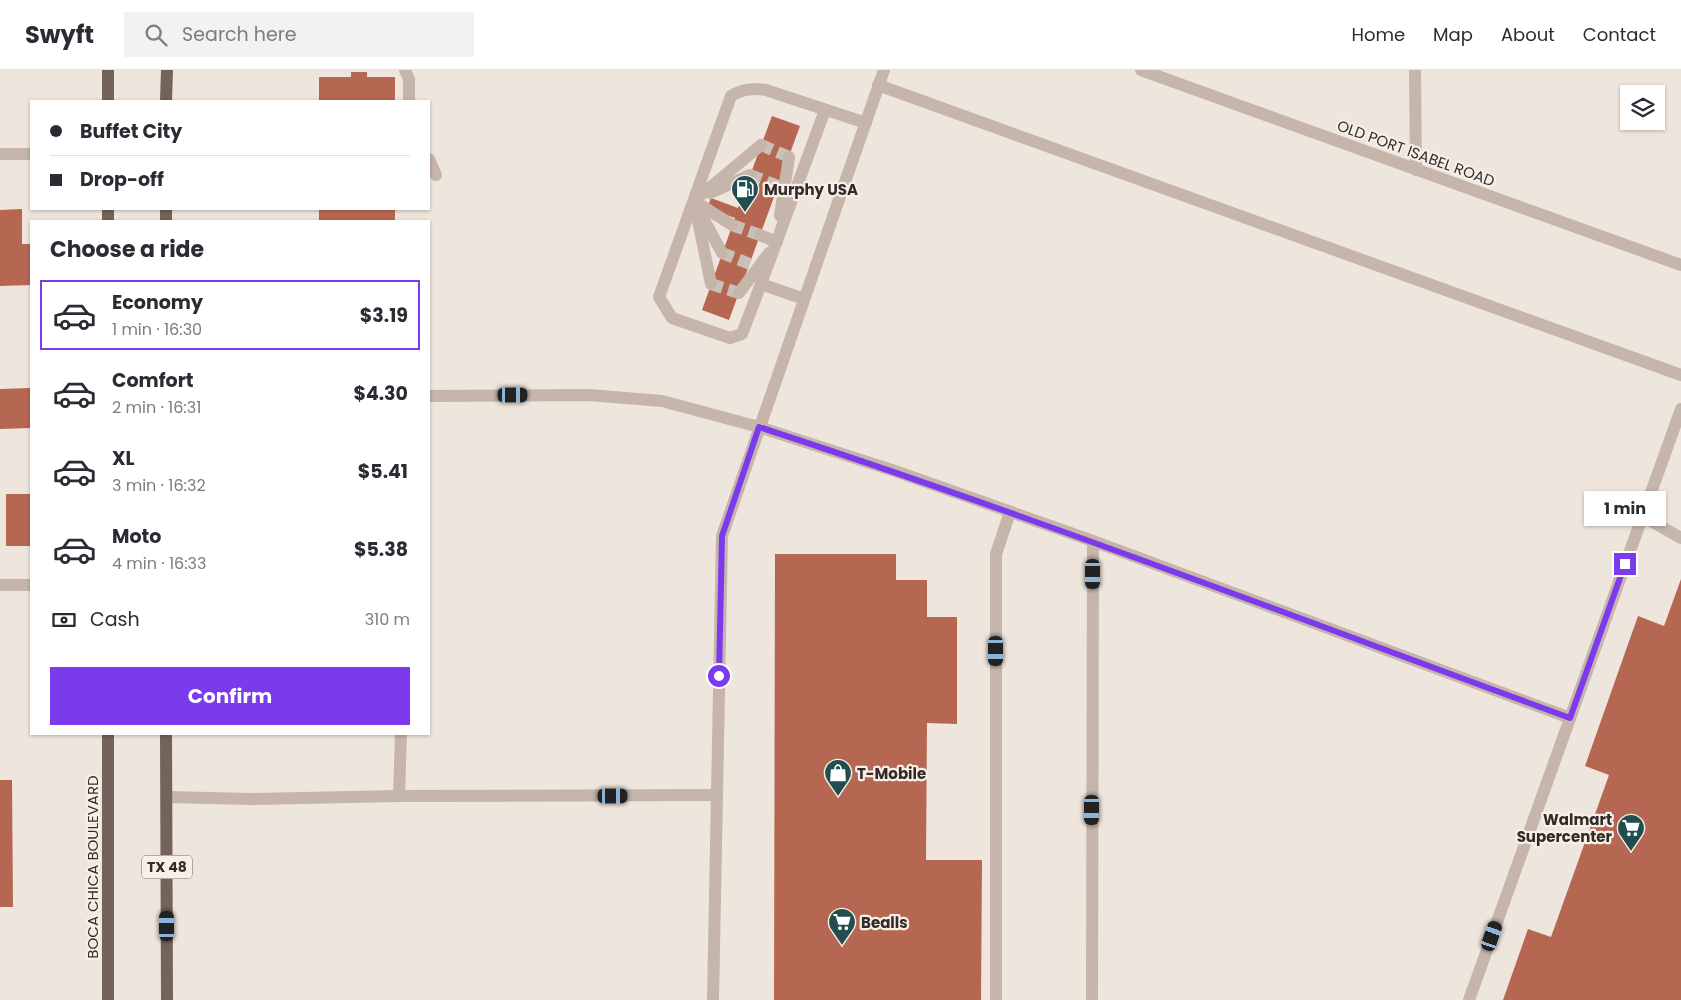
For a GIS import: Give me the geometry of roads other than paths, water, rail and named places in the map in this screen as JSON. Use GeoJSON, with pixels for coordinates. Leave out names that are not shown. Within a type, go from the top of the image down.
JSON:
{"type":"FeatureCollection","features":[{"type":"Feature","properties":{"kind":"main road"},"geometry":{"type":"LineString","coordinates":[[108,70],[108,100]]}},
{"type":"Feature","properties":{"kind":"main road"},"geometry":{"type":"LineString","coordinates":[[166,100],[167,70]]}},
{"type":"Feature","properties":{"kind":"main road","name":"BOCA CHICA BOULEVARD"},"geometry":{"type":"LineString","coordinates":[[108,735],[108,1000]]}},
{"type":"Feature","properties":{"kind":"main road","name":"TX 48"},"geometry":{"type":"LineString","coordinates":[[166,735],[167,1000]]}},
{"type":"Feature","properties":{"kind":"street"},"geometry":{"type":"LineString","coordinates":[[405,70],[409,79],[409,100]]}},
{"type":"Feature","properties":{"kind":"street"},"geometry":{"type":"LineString","coordinates":[[713,1000],[722,536],[884,70]]}},
{"type":"Feature","properties":{"kind":"street","name":"OLD PORT ISABEL ROAD"},"geometry":{"type":"LineString","coordinates":[[1141,70],[1681,265]]}},
{"type":"Feature","properties":{"kind":"street"},"geometry":{"type":"LineString","coordinates":[[1415,70],[1416,170]]}},
{"type":"Feature","properties":{"kind":"street"},"geometry":{"type":"LineString","coordinates":[[878,85],[1681,375]]}},
{"type":"Feature","properties":{"kind":"street"},"geometry":{"type":"LineString","coordinates":[[825,110],[742,334],[730,338],[672,318],[659,297],[731,96],[740,90],[754,88],[825,110],[866,123]]}},
{"type":"Feature","properties":{"kind":"street"},"geometry":{"type":"LineString","coordinates":[[694,201],[761,145]]}},
{"type":"Feature","properties":{"kind":"street"},"geometry":{"type":"LineString","coordinates":[[0,154],[30,154]]}},
{"type":"Feature","properties":{"kind":"street"},"geometry":{"type":"LineString","coordinates":[[739,293],[777,242],[789,157]]}},
{"type":"Feature","properties":{"kind":"street"},"geometry":{"type":"LineString","coordinates":[[430,161],[436,175]]}},
{"type":"Feature","properties":{"kind":"street"},"geometry":{"type":"LineString","coordinates":[[694,201],[750,175]]}},
{"type":"Feature","properties":{"kind":"street"},"geometry":{"type":"LineString","coordinates":[[750,264],[777,242],[778,186]]}},
{"type":"Feature","properties":{"kind":"street"},"geometry":{"type":"LineString","coordinates":[[694,201],[732,225]]}},
{"type":"Feature","properties":{"kind":"street"},"geometry":{"type":"LineString","coordinates":[[694,201],[722,253]]}},
{"type":"Feature","properties":{"kind":"street"},"geometry":{"type":"LineString","coordinates":[[694,201],[711,284]]}},
{"type":"Feature","properties":{"kind":"street"},"geometry":{"type":"LineString","coordinates":[[760,235],[777,242]]}},
{"type":"Feature","properties":{"kind":"street"},"geometry":{"type":"LineString","coordinates":[[761,284],[804,299]]}},
{"type":"Feature","properties":{"kind":"street"},"geometry":{"type":"LineString","coordinates":[[430,396],[589,395],[662,401],[759,427],[895,471],[1010,512],[1570,718]]}},
{"type":"Feature","properties":{"kind":"street"},"geometry":{"type":"LineString","coordinates":[[1469,1000],[1681,410]]}},
{"type":"Feature","properties":{"kind":"street"},"geometry":{"type":"LineString","coordinates":[[996,1000],[996,554],[1010,512]]}},
{"type":"Feature","properties":{"kind":"street"},"geometry":{"type":"LineString","coordinates":[[1642,516],[1681,538]]}},
{"type":"Feature","properties":{"kind":"street"},"geometry":{"type":"LineString","coordinates":[[1092,1000],[1093,542]]}},
{"type":"Feature","properties":{"kind":"street"},"geometry":{"type":"LineString","coordinates":[[0,585],[30,585]]}},
{"type":"Feature","properties":{"kind":"street"},"geometry":{"type":"LineString","coordinates":[[399,796],[400,735]]}},
{"type":"Feature","properties":{"kind":"street"},"geometry":{"type":"LineString","coordinates":[[167,797],[251,799],[399,796],[717,795]]}},
{"type":"Feature","properties":{"kind":"tunnel"},"geometry":{"type":"LineString","coordinates":[[761,145],[789,157]]}},
{"type":"Feature","properties":{"kind":"tunnel"},"geometry":{"type":"LineString","coordinates":[[750,175],[778,186]]}},
{"type":"Feature","properties":{"kind":"tunnel"},"geometry":{"type":"LineString","coordinates":[[732,225],[760,235]]}},
{"type":"Feature","properties":{"kind":"tunnel"},"geometry":{"type":"LineString","coordinates":[[722,253],[750,264]]}},
{"type":"Feature","properties":{"kind":"tunnel"},"geometry":{"type":"LineString","coordinates":[[711,284],[739,293]]}},
{"type":"Feature","properties":{"kind":"place","name":"Murphy USA"},"geometry":{"type":"Point","coordinates":[745,213]}},
{"type":"Feature","properties":{"kind":"place","name":"T-Mobile"},"geometry":{"type":"Point","coordinates":[838,797]}},
{"type":"Feature","properties":{"kind":"place","name":"Walmart Supercenter"},"geometry":{"type":"Point","coordinates":[1631,852]}},
{"type":"Feature","properties":{"kind":"place","name":"Bealls"},"geometry":{"type":"Point","coordinates":[842,946]}}]}
